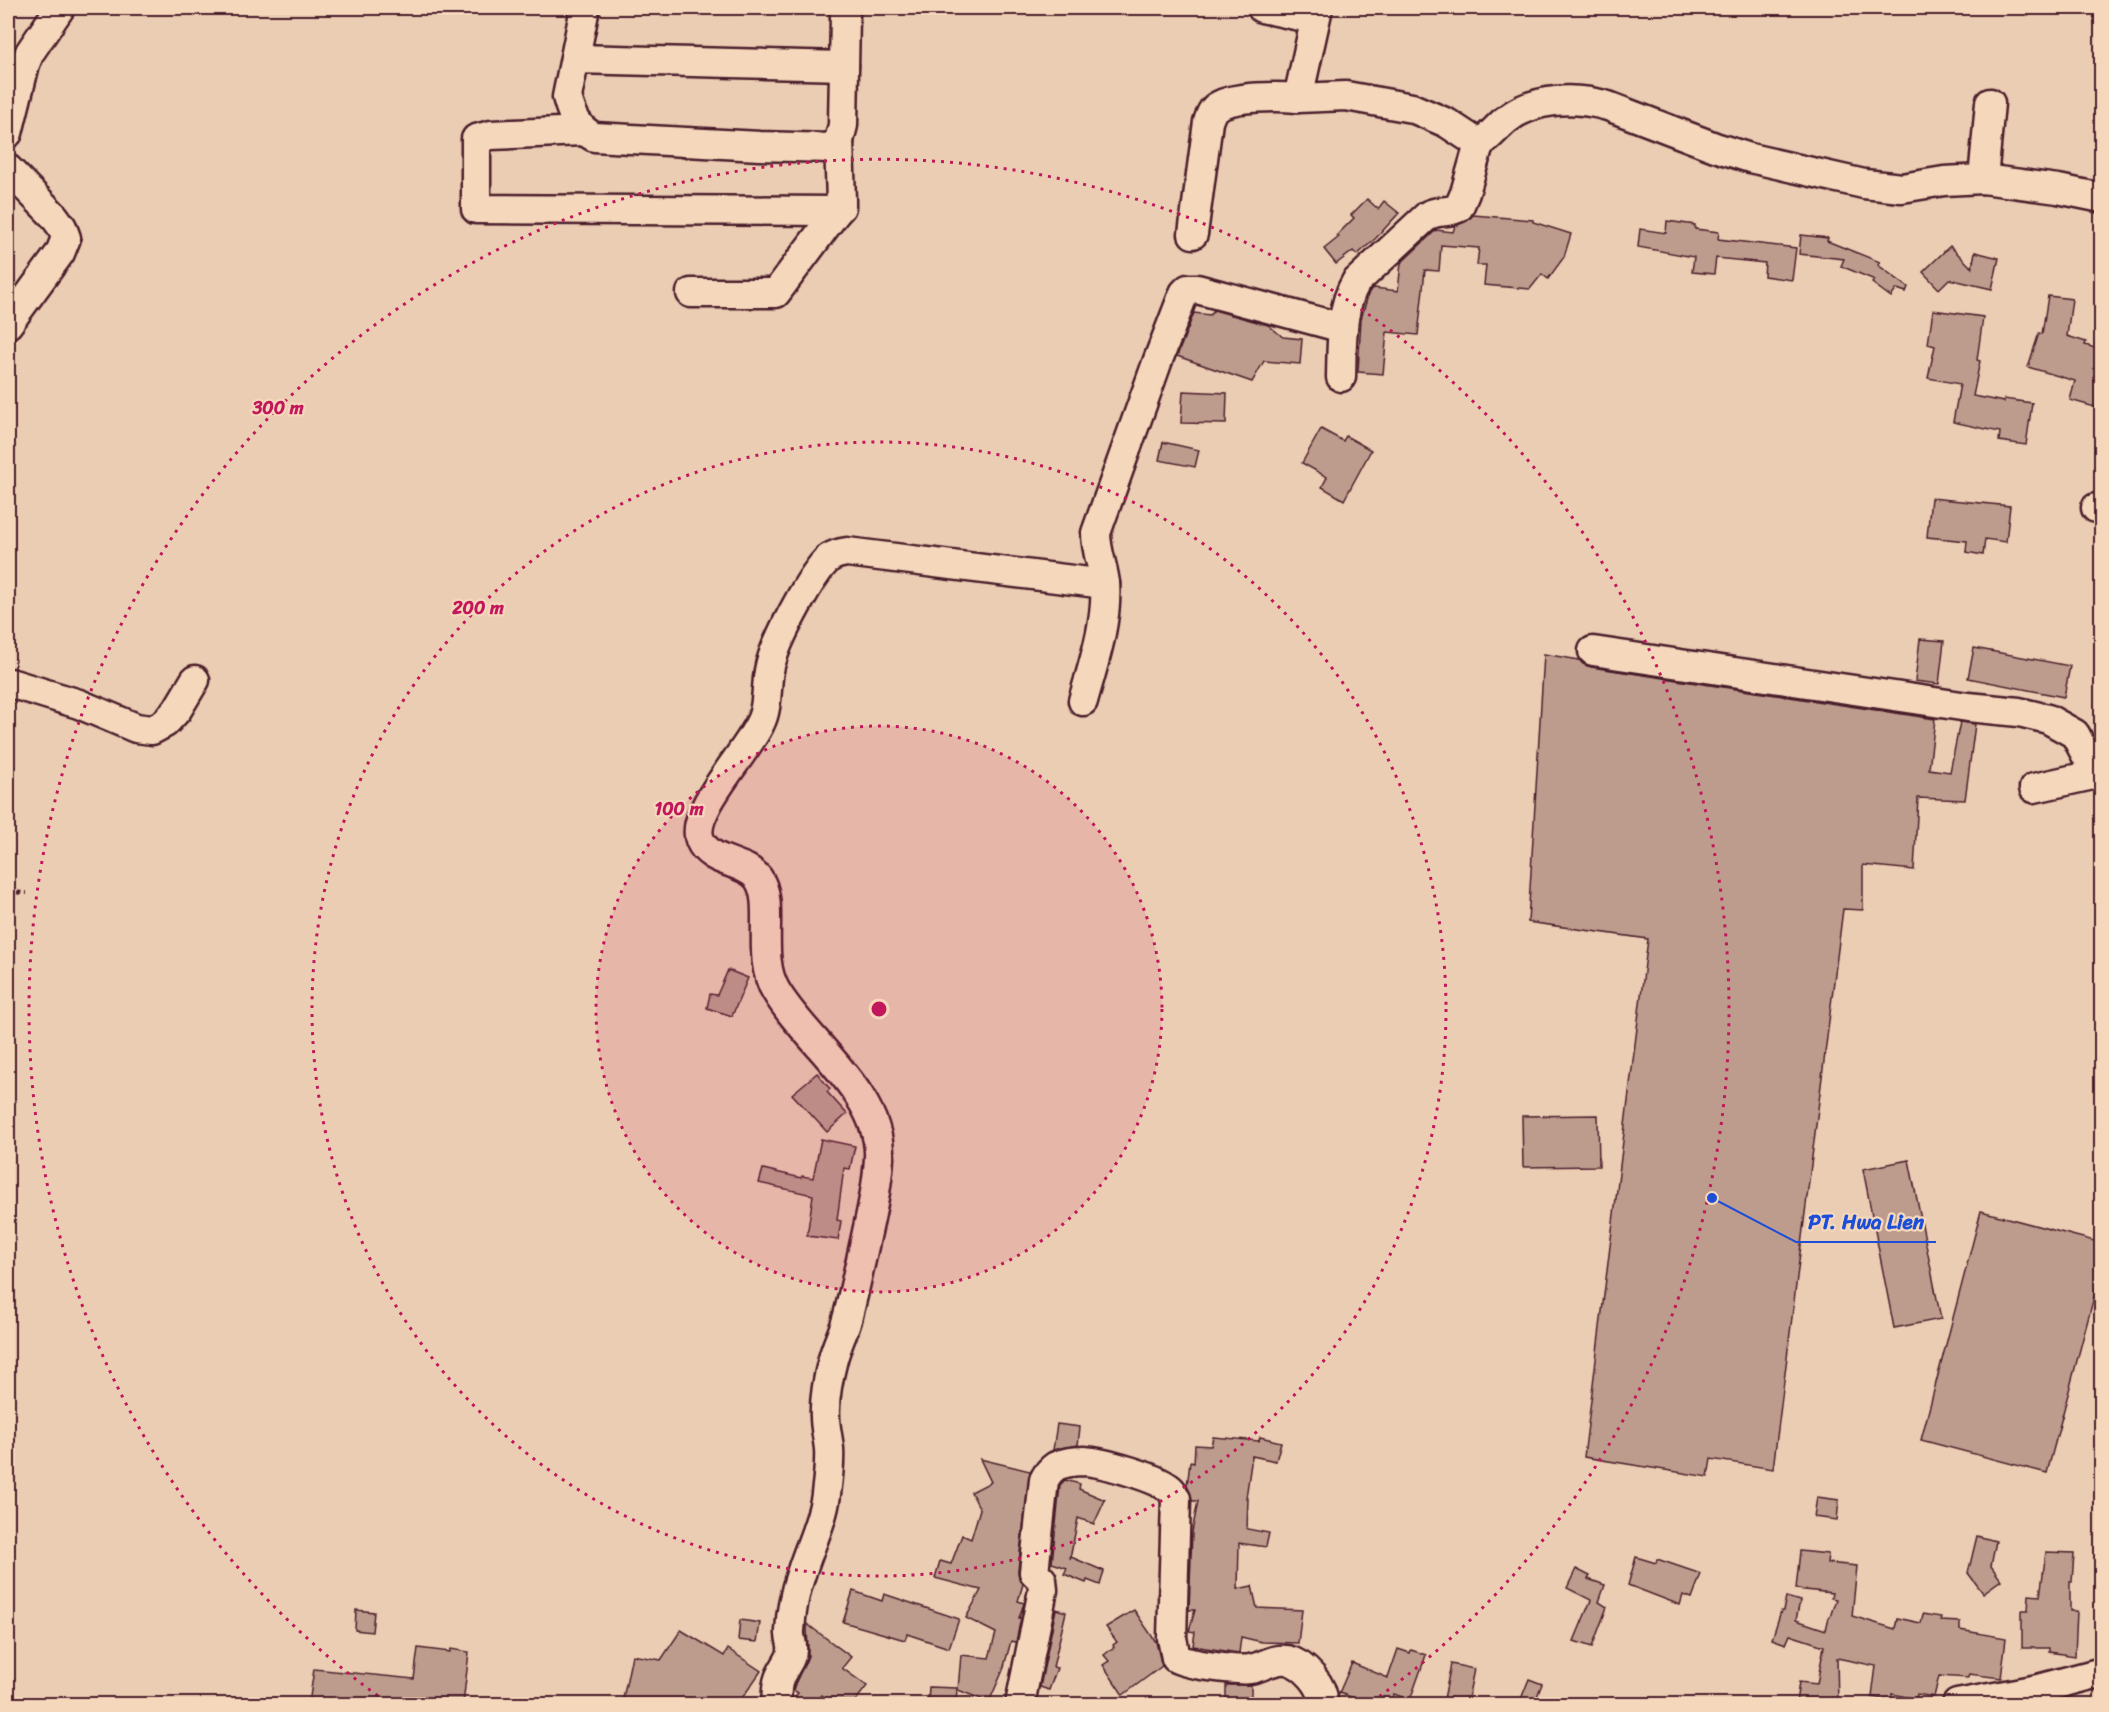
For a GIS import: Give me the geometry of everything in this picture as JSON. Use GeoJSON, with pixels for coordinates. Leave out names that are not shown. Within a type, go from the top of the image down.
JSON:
{"type":"FeatureCollection","features":[{"type":"Feature","properties":{"kind":"street"},"geometry":{"type":"LineString","coordinates":[[8,133],[25,64],[30,52],[60,8]]}},
{"type":"Feature","properties":{"kind":"street"},"geometry":{"type":"LineString","coordinates":[[583,131],[571,112],[567,98],[585,8]]}},
{"type":"Feature","properties":{"kind":"street"},"geometry":{"type":"LineString","coordinates":[[691,293],[776,293],[841,207],[839,141],[843,124],[844,8]]}},
{"type":"Feature","properties":{"kind":"street"},"geometry":{"type":"LineString","coordinates":[[1262,8],[1316,13],[1311,46],[1298,98]]}},
{"type":"Feature","properties":{"kind":"street"},"geometry":{"type":"LineString","coordinates":[[574,59],[844,66]]}},
{"type":"Feature","properties":{"kind":"street"},"geometry":{"type":"LineString","coordinates":[[1193,234],[1208,122],[1217,106],[1240,100],[1277,96],[1298,98],[1346,96],[1412,108],[1447,123],[1479,144]]}},
{"type":"Feature","properties":{"kind":"street"},"geometry":{"type":"LineString","coordinates":[[1341,377],[1343,328],[1351,291],[1356,282],[1427,216],[1434,212],[1449,211],[1459,207],[1479,144],[1520,110],[1554,101],[1590,101],[1732,153],[1864,184],[1902,188],[1944,181],[1983,178],[2102,198]]}},
{"type":"Feature","properties":{"kind":"street"},"geometry":{"type":"LineString","coordinates":[[1983,178],[1990,103]]}},
{"type":"Feature","properties":{"kind":"street"},"geometry":{"type":"LineString","coordinates":[[837,211],[476,209],[476,139],[491,135],[583,131],[594,136],[760,146],[830,148],[839,141]]}},
{"type":"Feature","properties":{"kind":"street"},"geometry":{"type":"LineString","coordinates":[[8,169],[54,216],[66,238],[60,253],[8,324]]}},
{"type":"Feature","properties":{"kind":"street"},"geometry":{"type":"LineString","coordinates":[[1083,701],[1101,636],[1105,584],[1097,551],[1096,533],[1184,293],[1188,290],[1197,290],[1343,328]]}},
{"type":"Feature","properties":{"kind":"street"},"geometry":{"type":"LineString","coordinates":[[776,1704],[779,1678],[792,1650],[790,1629],[797,1587],[826,1497],[830,1462],[825,1418],[828,1383],[834,1356],[850,1308],[875,1197],[879,1154],[876,1128],[865,1107],[843,1074],[774,989],[767,971],[764,893],[759,879],[748,870],[727,862],[708,850],[701,842],[698,831],[699,821],[721,781],[754,736],[764,714],[766,684],[771,660],[789,620],[820,569],[828,559],[836,554],[847,552],[1105,584]]}},
{"type":"Feature","properties":{"kind":"street"},"geometry":{"type":"LineString","coordinates":[[1593,651],[1968,707],[2019,712],[2048,719],[2075,734],[2099,774],[2034,788]]}},
{"type":"Feature","properties":{"kind":"street"},"geometry":{"type":"LineString","coordinates":[[8,685],[79,704],[136,728],[152,730],[159,728],[171,716],[195,680]]}},
{"type":"Feature","properties":{"kind":"street"},"geometry":{"type":"LineString","coordinates":[[1020,1704],[1044,1590],[1042,1580],[1034,1572],[1044,1480],[1049,1471],[1057,1466],[1083,1461],[1134,1472],[1165,1485],[1173,1491],[1176,1499],[1172,1638],[1176,1658],[1187,1663],[1247,1669],[1275,1660],[1294,1663],[1310,1675],[1322,1692],[1323,1704]]}},
{"type":"Feature","properties":{"kind":"street"},"geometry":{"type":"LineString","coordinates":[[1957,1704],[2038,1689],[2102,1672]]}},
{"type":"Feature","properties":{"kind":"path"},"geometry":{"type":"LineString","coordinates":[[8,892],[27,893]]}},
{"type":"Feature","properties":{"kind":"building"},"geometry":{"type":"Polygon","coordinates":[[[1367,199],[1378,209],[1384,201],[1399,213],[1357,255],[1353,251],[1336,264],[1324,249],[1339,237],[1337,235],[1354,218],[1351,215],[1367,199]]]}},
{"type":"Feature","properties":{"kind":"building"},"geometry":{"type":"Polygon","coordinates":[[[1473,215],[1533,220],[1533,222],[1571,234],[1564,257],[1548,279],[1542,274],[1530,289],[1484,285],[1486,265],[1477,265],[1479,248],[1441,245],[1439,271],[1425,270],[1418,335],[1387,332],[1383,374],[1358,372],[1361,319],[1369,292],[1374,288],[1398,291],[1401,263],[1436,230],[1453,232],[1455,226],[1467,221],[1473,215]]]}},
{"type":"Feature","properties":{"kind":"building"},"geometry":{"type":"Polygon","coordinates":[[[1667,221],[1695,225],[1695,229],[1719,232],[1718,239],[1796,248],[1792,280],[1764,276],[1765,263],[1716,258],[1714,274],[1692,272],[1694,257],[1638,247],[1640,229],[1666,233],[1667,221]]]}},
{"type":"Feature","properties":{"kind":"building"},"geometry":{"type":"Polygon","coordinates":[[[1801,235],[1828,238],[1827,241],[1880,262],[1878,265],[1908,287],[1906,292],[1897,289],[1891,297],[1872,283],[1875,280],[1841,266],[1844,259],[1799,254],[1801,235]]]}},
{"type":"Feature","properties":{"kind":"building"},"geometry":{"type":"Polygon","coordinates":[[[1950,246],[1972,268],[1975,252],[1999,258],[1992,289],[1949,279],[1939,289],[1923,272],[1950,246]]]}},
{"type":"Feature","properties":{"kind":"building"},"geometry":{"type":"Polygon","coordinates":[[[2048,296],[2072,299],[2067,336],[2102,350],[2102,409],[2070,400],[2075,381],[2028,367],[2039,333],[2042,334],[2048,296]]]}},
{"type":"Feature","properties":{"kind":"building"},"geometry":{"type":"Polygon","coordinates":[[[1214,310],[1268,325],[1283,337],[1302,339],[1300,364],[1264,361],[1252,382],[1177,356],[1194,313],[1210,315],[1214,310]]]}},
{"type":"Feature","properties":{"kind":"building"},"geometry":{"type":"Polygon","coordinates":[[[1933,310],[1983,317],[1977,360],[1980,361],[1973,396],[2004,402],[2004,399],[2032,403],[2026,445],[1999,441],[2000,432],[1953,422],[1960,384],[1928,378],[1935,346],[1928,344],[1933,310]]]}},
{"type":"Feature","properties":{"kind":"building"},"geometry":{"type":"Polygon","coordinates":[[[1183,391],[1227,393],[1226,424],[1181,423],[1183,391]]]}},
{"type":"Feature","properties":{"kind":"building"},"geometry":{"type":"Polygon","coordinates":[[[1321,429],[1343,441],[1346,436],[1371,450],[1344,500],[1322,487],[1327,477],[1302,463],[1321,429]]]}},
{"type":"Feature","properties":{"kind":"building"},"geometry":{"type":"Polygon","coordinates":[[[1163,442],[1199,450],[1195,467],[1159,460],[1163,442]]]}},
{"type":"Feature","properties":{"kind":"building"},"geometry":{"type":"Polygon","coordinates":[[[1931,498],[2010,506],[2006,542],[1985,539],[1983,555],[1966,552],[1967,541],[1927,537],[1931,498]]]}},
{"type":"Feature","properties":{"kind":"building"},"geometry":{"type":"Polygon","coordinates":[[[1920,639],[1944,641],[1939,684],[1915,681],[1920,639]]]}},
{"type":"Feature","properties":{"kind":"building"},"geometry":{"type":"Polygon","coordinates":[[[1974,648],[2070,666],[2064,697],[1968,678],[1974,648]]]}},
{"type":"Feature","properties":{"kind":"building"},"geometry":{"type":"Polygon","coordinates":[[[1544,654],[1579,660],[1591,667],[1935,719],[1929,769],[1950,772],[1960,722],[1975,724],[1965,800],[1918,798],[1914,870],[1863,865],[1863,910],[1843,909],[1773,1469],[1711,1459],[1708,1477],[1584,1457],[1648,939],[1528,922],[1544,654]]]}},
{"type":"Feature","properties":{"kind":"building"},"geometry":{"type":"Polygon","coordinates":[[[728,970],[748,978],[732,1016],[707,1008],[710,994],[717,995],[728,970]]]}},
{"type":"Feature","properties":{"kind":"building"},"geometry":{"type":"Polygon","coordinates":[[[817,1073],[830,1089],[827,1092],[847,1114],[827,1132],[792,1094],[817,1073]]]}},
{"type":"Feature","properties":{"kind":"building"},"geometry":{"type":"Polygon","coordinates":[[[1598,1115],[1599,1166],[1523,1167],[1522,1116],[1598,1115]]]}},
{"type":"Feature","properties":{"kind":"building"},"geometry":{"type":"Polygon","coordinates":[[[821,1139],[855,1146],[850,1169],[844,1168],[837,1220],[841,1221],[838,1240],[807,1236],[813,1195],[759,1183],[763,1169],[801,1178],[802,1176],[813,1178],[821,1139]]]}},
{"type":"Feature","properties":{"kind":"building"},"geometry":{"type":"Polygon","coordinates":[[[1909,1160],[1941,1319],[1894,1328],[1863,1169],[1909,1160]]]}},
{"type":"Feature","properties":{"kind":"building"},"geometry":{"type":"Polygon","coordinates":[[[1981,1211],[2102,1243],[2102,1267],[2047,1473],[1921,1440],[1981,1211]]]}},
{"type":"Feature","properties":{"kind":"building"},"geometry":{"type":"Polygon","coordinates":[[[1057,1424],[1080,1427],[1078,1445],[1053,1450],[1057,1424]]]}},
{"type":"Feature","properties":{"kind":"building"},"geometry":{"type":"Polygon","coordinates":[[[1213,1437],[1259,1441],[1260,1437],[1281,1442],[1276,1461],[1252,1456],[1246,1498],[1248,1498],[1247,1529],[1269,1533],[1266,1547],[1239,1543],[1238,1589],[1252,1586],[1257,1608],[1302,1610],[1298,1643],[1262,1642],[1241,1637],[1239,1653],[1193,1646],[1195,1632],[1189,1631],[1195,1610],[1189,1610],[1192,1532],[1198,1501],[1192,1501],[1187,1484],[1190,1462],[1194,1463],[1195,1445],[1211,1446],[1213,1437]]]}},
{"type":"Feature","properties":{"kind":"building"},"geometry":{"type":"Polygon","coordinates":[[[980,1459],[1030,1471],[1018,1570],[1023,1584],[1018,1601],[1024,1603],[1019,1618],[1021,1618],[1016,1642],[1011,1641],[1003,1670],[989,1702],[958,1690],[961,1655],[989,1658],[996,1633],[966,1618],[981,1590],[935,1578],[940,1561],[951,1564],[962,1535],[971,1539],[980,1509],[971,1492],[991,1482],[980,1459]]]}},
{"type":"Feature","properties":{"kind":"building"},"geometry":{"type":"Polygon","coordinates":[[[1065,1480],[1080,1484],[1079,1489],[1105,1500],[1094,1524],[1078,1518],[1070,1559],[1071,1557],[1104,1571],[1100,1585],[1087,1580],[1086,1583],[1064,1574],[1067,1568],[1052,1563],[1060,1485],[1065,1480]]]}},
{"type":"Feature","properties":{"kind":"building"},"geometry":{"type":"Polygon","coordinates":[[[1817,1497],[1839,1500],[1837,1520],[1814,1517],[1817,1497]]]}},
{"type":"Feature","properties":{"kind":"building"},"geometry":{"type":"Polygon","coordinates":[[[1977,1536],[1996,1541],[1991,1566],[2001,1580],[1983,1593],[1968,1573],[1977,1536]]]}},
{"type":"Feature","properties":{"kind":"building"},"geometry":{"type":"Polygon","coordinates":[[[1800,1551],[1828,1554],[1827,1563],[1857,1566],[1852,1616],[1895,1629],[1897,1618],[1921,1623],[1923,1614],[1941,1617],[1940,1621],[1960,1622],[1960,1630],[2006,1638],[2001,1678],[1969,1674],[1968,1678],[1939,1676],[1934,1697],[1917,1694],[1916,1699],[1892,1694],[1891,1700],[1872,1697],[1876,1666],[1837,1658],[1838,1704],[1796,1703],[1799,1682],[1817,1684],[1824,1646],[1790,1635],[1786,1644],[1772,1639],[1786,1597],[1800,1601],[1796,1620],[1826,1630],[1836,1599],[1831,1598],[1832,1593],[1796,1589],[1800,1551]]]}},
{"type":"Feature","properties":{"kind":"building"},"geometry":{"type":"Polygon","coordinates":[[[2046,1552],[2074,1553],[2072,1582],[2070,1582],[2070,1611],[2077,1611],[2075,1656],[2049,1652],[2049,1648],[2022,1648],[2022,1611],[2028,1611],[2029,1595],[2040,1596],[2046,1552]]]}},
{"type":"Feature","properties":{"kind":"building"},"geometry":{"type":"Polygon","coordinates":[[[1636,1557],[1656,1563],[1657,1559],[1701,1574],[1692,1598],[1683,1595],[1680,1605],[1628,1585],[1636,1557]]]}},
{"type":"Feature","properties":{"kind":"building"},"geometry":{"type":"Polygon","coordinates":[[[1576,1569],[1590,1576],[1588,1579],[1605,1585],[1599,1602],[1607,1607],[1592,1647],[1574,1641],[1591,1600],[1567,1588],[1576,1569]]]}},
{"type":"Feature","properties":{"kind":"building"},"geometry":{"type":"Polygon","coordinates":[[[853,1591],[882,1601],[884,1594],[959,1619],[949,1648],[907,1634],[905,1640],[843,1622],[853,1591]]]}},
{"type":"Feature","properties":{"kind":"building"},"geometry":{"type":"Polygon","coordinates":[[[1056,1609],[1066,1612],[1053,1667],[1057,1668],[1049,1690],[1040,1687],[1056,1609]]]}},
{"type":"Feature","properties":{"kind":"building"},"geometry":{"type":"Polygon","coordinates":[[[356,1610],[374,1612],[372,1632],[355,1630],[356,1610]]]}},
{"type":"Feature","properties":{"kind":"building"},"geometry":{"type":"Polygon","coordinates":[[[1134,1610],[1156,1642],[1162,1666],[1123,1695],[1103,1665],[1109,1661],[1104,1655],[1117,1642],[1106,1627],[1134,1610]]]}},
{"type":"Feature","properties":{"kind":"building"},"geometry":{"type":"Polygon","coordinates":[[[740,1620],[760,1623],[757,1642],[738,1640],[740,1620]]]}},
{"type":"Feature","properties":{"kind":"building"},"geometry":{"type":"Polygon","coordinates":[[[807,1624],[851,1657],[842,1668],[867,1686],[853,1704],[834,1704],[822,1695],[815,1704],[805,1704],[795,1697],[798,1693],[793,1690],[808,1656],[807,1624]]]}},
{"type":"Feature","properties":{"kind":"building"},"geometry":{"type":"Polygon","coordinates":[[[681,1630],[724,1656],[728,1649],[761,1671],[738,1704],[626,1704],[627,1700],[623,1699],[632,1655],[661,1660],[681,1630]]]}},
{"type":"Feature","properties":{"kind":"building"},"geometry":{"type":"Polygon","coordinates":[[[418,1648],[469,1652],[463,1704],[309,1704],[314,1669],[414,1679],[418,1648]]]}},
{"type":"Feature","properties":{"kind":"building"},"geometry":{"type":"Polygon","coordinates":[[[1398,1649],[1426,1655],[1410,1700],[1394,1694],[1391,1704],[1373,1701],[1372,1704],[1339,1693],[1352,1663],[1388,1678],[1398,1649]]]}},
{"type":"Feature","properties":{"kind":"building"},"geometry":{"type":"Polygon","coordinates":[[[1451,1664],[1474,1669],[1467,1704],[1443,1704],[1451,1664]]]}},
{"type":"Feature","properties":{"kind":"building"},"geometry":{"type":"Polygon","coordinates":[[[1529,1679],[1542,1684],[1534,1704],[1519,1704],[1529,1679]]]}},
{"type":"Feature","properties":{"kind":"building"},"geometry":{"type":"Polygon","coordinates":[[[1226,1685],[1251,1685],[1251,1704],[1226,1704],[1226,1685]]]}},
{"type":"Feature","properties":{"kind":"building"},"geometry":{"type":"Polygon","coordinates":[[[929,1687],[957,1688],[956,1704],[928,1704],[929,1687]]]}},
{"type":"Feature","properties":{"kind":"place","name":"PT. Hwa Lien"},"geometry":{"type":"Point","coordinates":[1712,1198]}}]}
